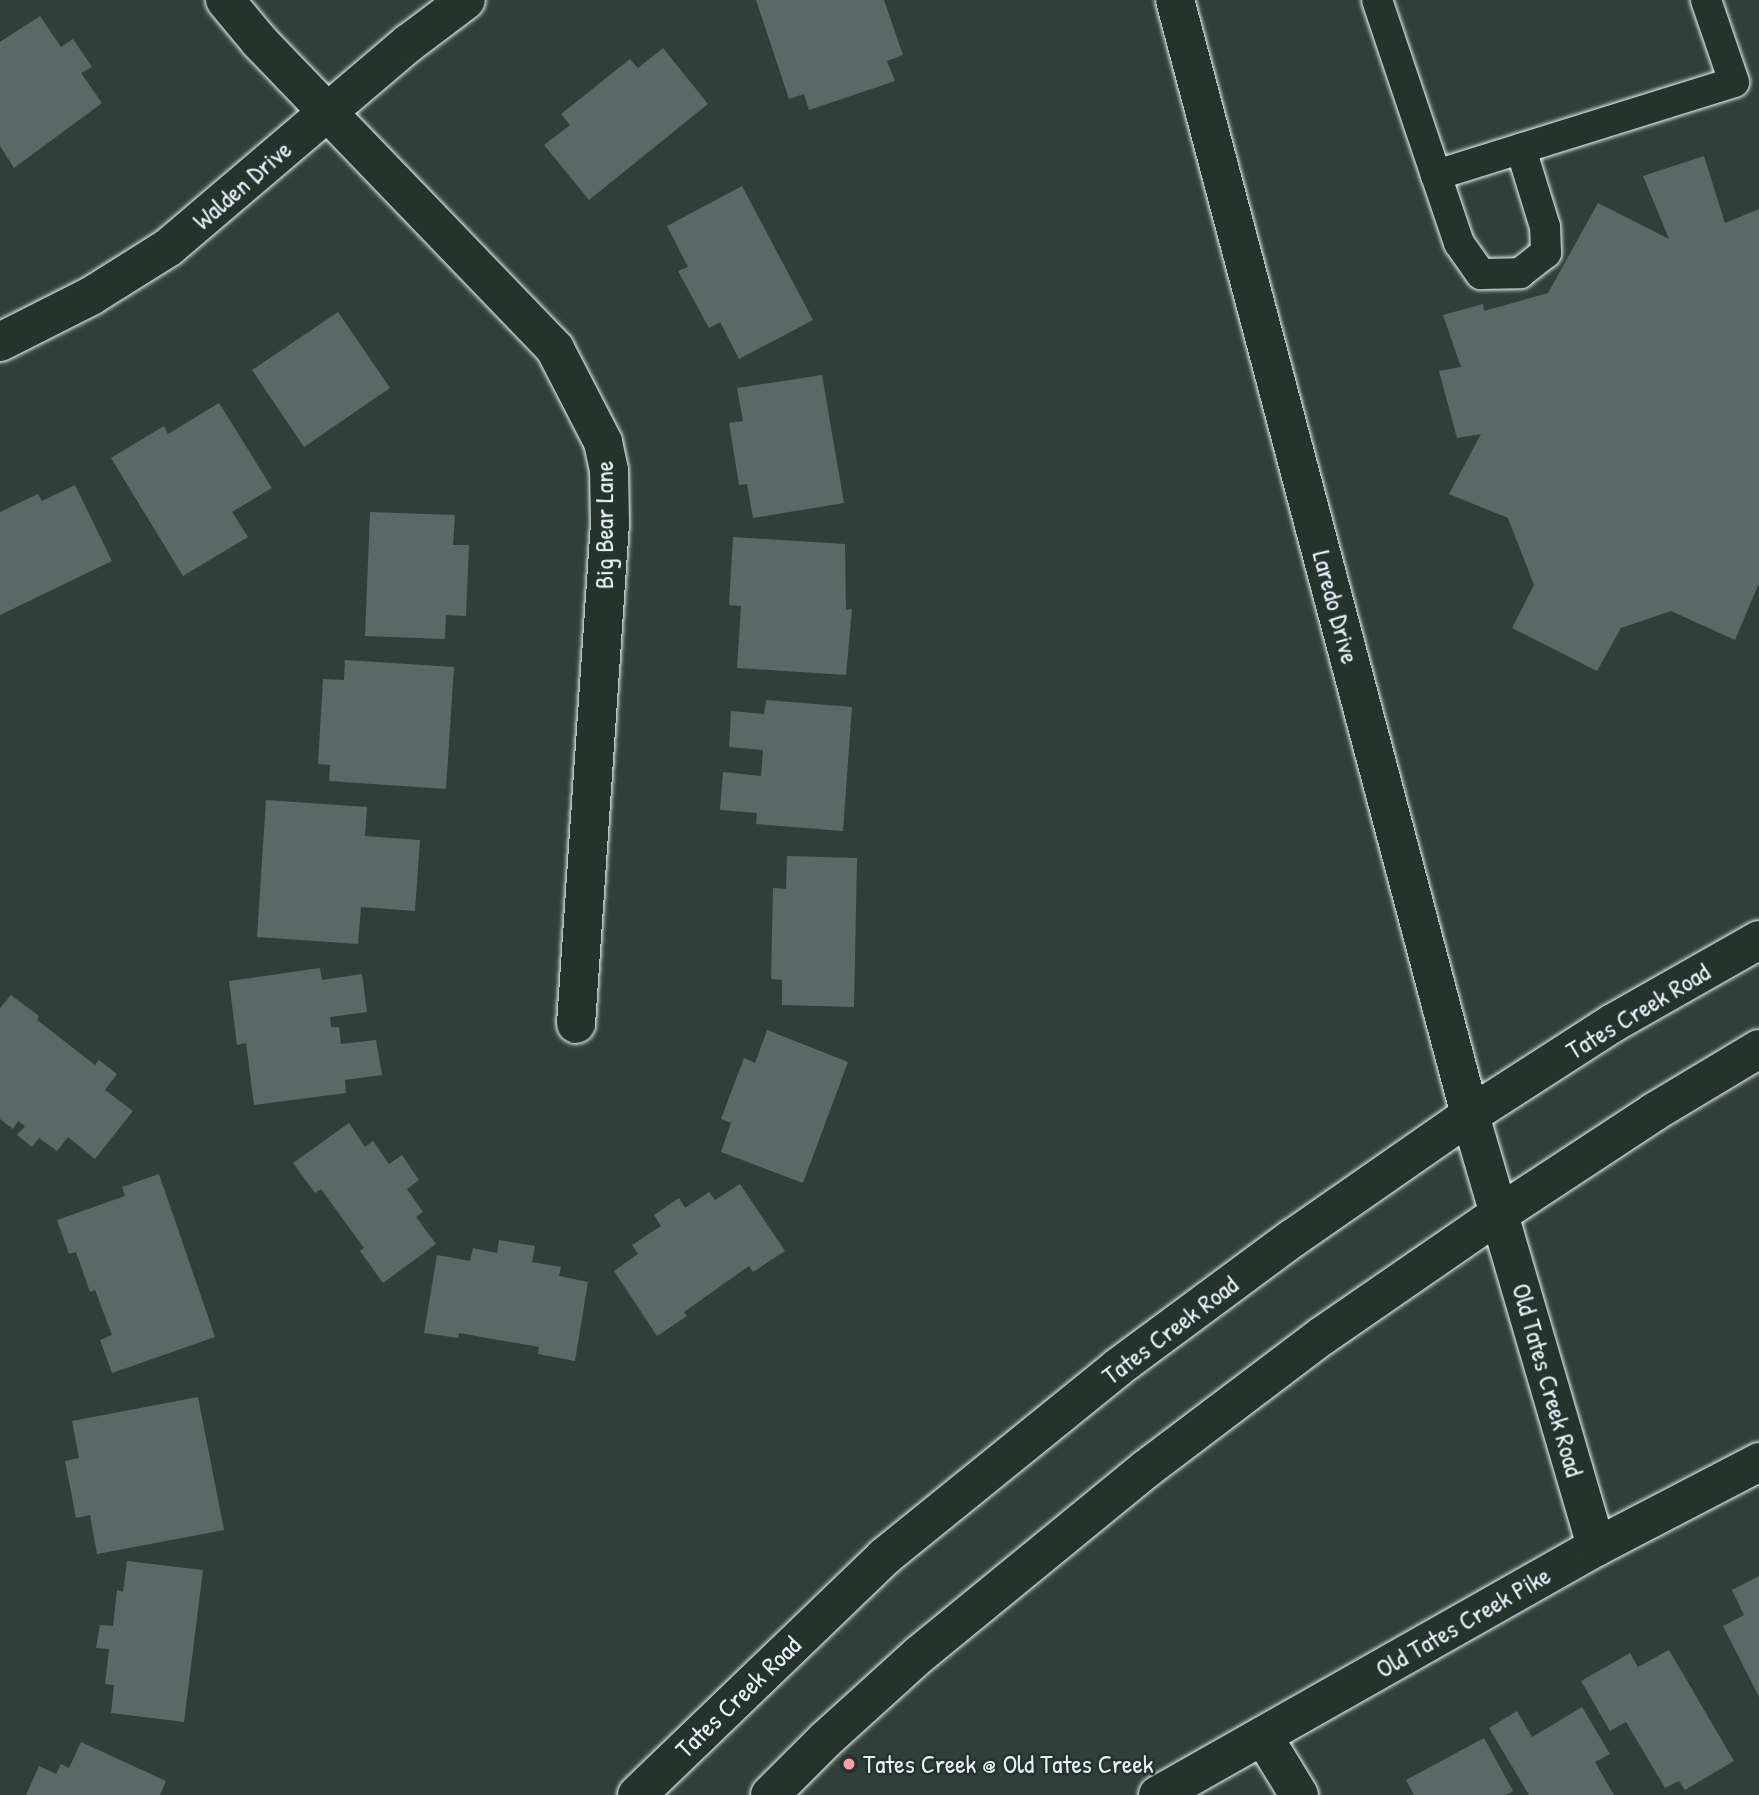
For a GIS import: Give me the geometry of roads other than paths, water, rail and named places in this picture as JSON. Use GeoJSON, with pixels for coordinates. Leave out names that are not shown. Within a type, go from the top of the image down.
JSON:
{"type":"FeatureCollection","features":[{"type":"Feature","properties":{"kind":"street","name":"Big Bear Lane"},"geometry":{"type":"LineString","coordinates":[[225,0],[260,41],[329,110],[555,349],[603,442],[609,470],[610,523],[576,1024]]}},
{"type":"Feature","properties":{"kind":"street","name":"Walden Drive"},"geometry":{"type":"LineString","coordinates":[[0,342],[91,296],[169,247],[329,110],[466,0]]}},
{"type":"Feature","properties":{"kind":"street","name":"Laredo Drive"},"geometry":{"type":"LineString","coordinates":[[1175,0],[1470,1115],[1499,1214]]}},
{"type":"Feature","properties":{"kind":"street","name":"Tates Creek Road"},"geometry":{"type":"LineString","coordinates":[[638,1795],[895,1549],[1116,1368],[1470,1115],[1613,1023],[1759,940]]}},
{"type":"Feature","properties":{"kind":"street"},"geometry":{"type":"LineString","coordinates":[[770,1795],[920,1654],[1146,1469],[1322,1336],[1499,1214],[1654,1112],[1759,1049]]}},
{"type":"Feature","properties":{"kind":"street","name":"Old Tates Creek Road"},"geometry":{"type":"LineString","coordinates":[[1499,1214],[1596,1546]]}},
{"type":"Feature","properties":{"kind":"street","name":"Old Tates Creek Pike"},"geometry":{"type":"LineString","coordinates":[[1168,1793],[1596,1546],[1759,1462]]}},
{"type":"Feature","properties":{"kind":"street"},"geometry":{"type":"LineString","coordinates":[[1263,1736],[1298,1795]]}},
{"type":"Feature","properties":{"kind":"lane"},"geometry":{"type":"LineString","coordinates":[[1377,0],[1459,243],[1481,274],[1520,274],[1546,253],[1545,227],[1521,149]]}},
{"type":"Feature","properties":{"kind":"lane"},"geometry":{"type":"LineString","coordinates":[[1436,175],[1734,82],[1706,0]]}},
{"type":"Feature","properties":{"kind":"place","name":"Tates Creek @ Old Tates Creek"},"geometry":{"type":"Point","coordinates":[849,1764]}}]}
